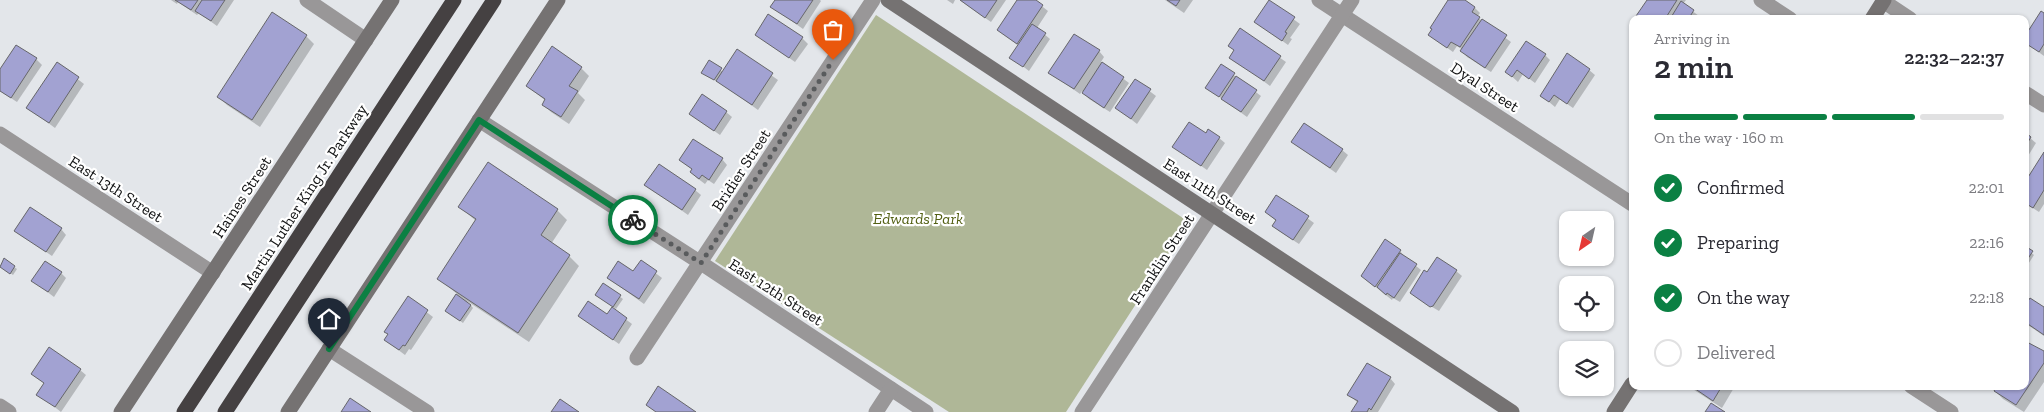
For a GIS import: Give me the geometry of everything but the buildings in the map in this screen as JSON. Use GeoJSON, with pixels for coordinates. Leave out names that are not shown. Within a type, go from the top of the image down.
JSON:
{"type":"FeatureCollection","features":[{"type":"Feature","properties":{"kind":"highway","name":"Martin Luther King Jr. Parkway"},"geometry":{"type":"LineString","coordinates":[[184,412],[454,0]]}},
{"type":"Feature","properties":{"kind":"highway"},"geometry":{"type":"LineString","coordinates":[[225,412],[494,0]]}},
{"type":"Feature","properties":{"kind":"street"},"geometry":{"type":"LineString","coordinates":[[307,0],[366,40]]}},
{"type":"Feature","properties":{"kind":"street","name":"Haines Street"},"geometry":{"type":"LineString","coordinates":[[121,412],[392,0]]}},
{"type":"Feature","properties":{"kind":"street"},"geometry":{"type":"LineString","coordinates":[[288,412],[558,0]]}},
{"type":"Feature","properties":{"kind":"street","name":"Bridier Street"},"geometry":{"type":"LineString","coordinates":[[637,358],[873,0]]}},
{"type":"Feature","properties":{"kind":"street","name":"East 11th Street"},"geometry":{"type":"LineString","coordinates":[[888,0],[1512,412]]}},
{"type":"Feature","properties":{"kind":"street","name":"Dyal Street"},"geometry":{"type":"LineString","coordinates":[[1319,0],[1629,202]]}},
{"type":"Feature","properties":{"kind":"street","name":"Franklin Street"},"geometry":{"type":"LineString","coordinates":[[1082,412],[1352,0]]}},
{"type":"Feature","properties":{"kind":"street"},"geometry":{"type":"LineString","coordinates":[[1761,0],[1784,15]]}},
{"type":"Feature","properties":{"kind":"street"},"geometry":{"type":"LineString","coordinates":[[1874,15],[1883,1],[1904,15]]}},
{"type":"Feature","properties":{"kind":"street"},"geometry":{"type":"LineString","coordinates":[[2029,95],[2044,105]]}},
{"type":"Feature","properties":{"kind":"street","name":"East 12th Street"},"geometry":{"type":"LineString","coordinates":[[479,120],[701,263],[926,412]]}},
{"type":"Feature","properties":{"kind":"street","name":"East 13th Street"},"geometry":{"type":"LineString","coordinates":[[0,134],[213,273]]}},
{"type":"Feature","properties":{"kind":"street"},"geometry":{"type":"LineString","coordinates":[[329,349],[427,412]]}},
{"type":"Feature","properties":{"kind":"street"},"geometry":{"type":"LineString","coordinates":[[876,412],[891,389]]}},
{"type":"Feature","properties":{"kind":"street"},"geometry":{"type":"LineString","coordinates":[[1614,412],[1629,389]]}},
{"type":"Feature","properties":{"kind":"street"},"geometry":{"type":"LineString","coordinates":[[1917,390],[1951,412]]}},
{"type":"Feature","properties":{"kind":"street"},"geometry":{"type":"LineString","coordinates":[[0,406],[9,412]]}},
{"type":"Feature","properties":{"kind":"green space","name":"Edwards Park"},"geometry":{"type":"Polygon","coordinates":[[[876,15],[1189,222],[1066,412],[949,412],[715,261],[876,15]]]}},
{"type":"Feature","properties":{"kind":"way so far"},"geometry":{"type":"LineString","coordinates":[[633,220],[701,263],[833,60]]}},
{"type":"Feature","properties":{"kind":"route"},"geometry":{"type":"LineString","coordinates":[[329,349],[479,120],[633,220]]}}]}
